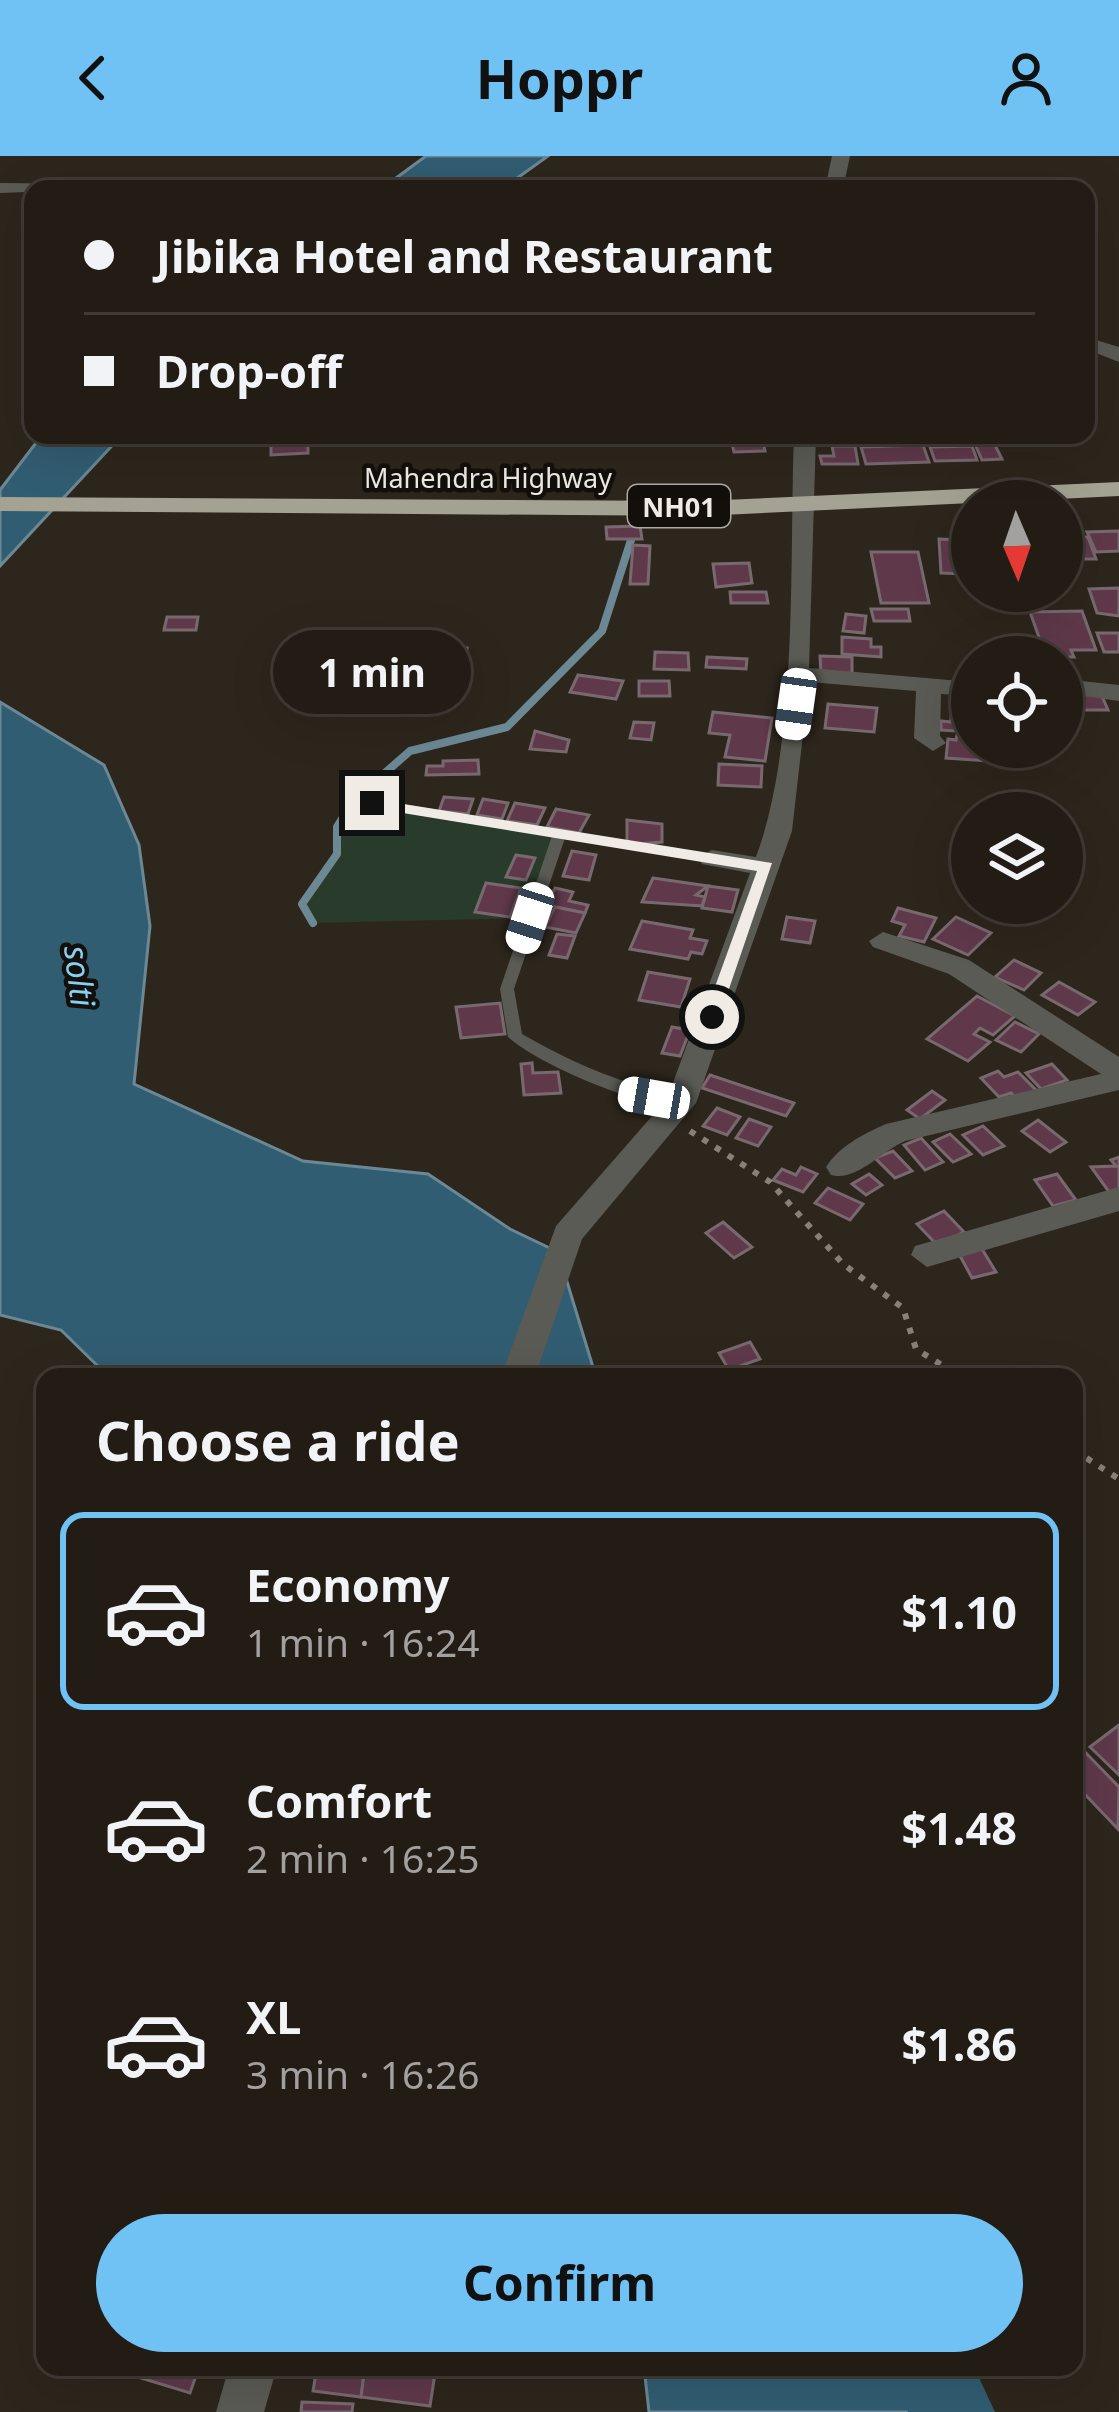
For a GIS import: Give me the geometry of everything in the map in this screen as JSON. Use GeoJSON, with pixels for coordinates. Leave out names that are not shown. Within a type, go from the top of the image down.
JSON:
{"type":"FeatureCollection","features":[{"type":"Feature","properties":{"kind":"highway","name":"Mahendra Highway"},"geometry":{"type":"LineString","coordinates":[[0,504],[239,508],[958,502],[1119,489]]}},
{"type":"Feature","properties":{"kind":"street"},"geometry":{"type":"LineString","coordinates":[[521,1368],[567,1234],[590,1202],[676,1111],[778,831],[796,674],[805,444]]}},
{"type":"Feature","properties":{"kind":"street"},"geometry":{"type":"LineString","coordinates":[[796,674],[951,687]]}},
{"type":"Feature","properties":{"kind":"street"},"geometry":{"type":"LineString","coordinates":[[929,685],[927,738],[933,743]]}},
{"type":"Feature","properties":{"kind":"street"},"geometry":{"type":"LineString","coordinates":[[1083,687],[1119,694]]}},
{"type":"Feature","properties":{"kind":"street"},"geometry":{"type":"LineString","coordinates":[[712,858],[766,867]]}},
{"type":"Feature","properties":{"kind":"street"},"geometry":{"type":"LineString","coordinates":[[883,941],[959,967],[1119,1071]]}},
{"type":"Feature","properties":{"kind":"street"},"geometry":{"type":"LineString","coordinates":[[842,1167],[870,1144],[897,1132],[1119,1080]]}},
{"type":"Feature","properties":{"kind":"street"},"geometry":{"type":"LineString","coordinates":[[927,1255],[1119,1199]]}},
{"type":"Feature","properties":{"kind":"street"},"geometry":{"type":"LineString","coordinates":[[239,2412],[250,2376]]}},
{"type":"Feature","properties":{"kind":"lane"},"geometry":{"type":"LineString","coordinates":[[372,803],[712,858]]}},
{"type":"Feature","properties":{"kind":"lane"},"geometry":{"type":"LineString","coordinates":[[560,836],[507,988],[515,1036],[562,1065],[676,1111]]}},
{"type":"Feature","properties":{"kind":"path"},"geometry":{"type":"LineString","coordinates":[[676,1111],[770,1183],[843,1264],[903,1308],[916,1348],[947,1368]]}},
{"type":"Feature","properties":{"kind":"path"},"geometry":{"type":"LineString","coordinates":[[1083,1456],[1119,1479]]}},
{"type":"Feature","properties":{"kind":"green space"},"geometry":{"type":"Polygon","coordinates":[[[354,800],[559,836],[529,918],[313,923],[302,904],[337,854],[337,827],[354,800]]]}},
{"type":"Feature","properties":{"kind":"water"},"geometry":{"type":"Polygon","coordinates":[[[426,156],[548,156],[515,180],[393,180],[426,156]]]}},
{"type":"Feature","properties":{"kind":"water"},"geometry":{"type":"Polygon","coordinates":[[[35,444],[114,444],[0,566],[0,490],[35,444]]]}},
{"type":"Feature","properties":{"kind":"water","name":"solti"},"geometry":{"type":"Polygon","coordinates":[[[0,702],[104,765],[139,845],[150,926],[134,1084],[303,1161],[428,1174],[510,1229],[558,1252],[593,1368],[100,1368],[61,1330],[0,1315],[0,702]]]}},
{"type":"Feature","properties":{"kind":"water"},"geometry":{"type":"Polygon","coordinates":[[[645,2376],[927,2376],[934,2412],[649,2412],[645,2376]]]}},
{"type":"Feature","properties":{"kind":"building"},"geometry":{"type":"Polygon","coordinates":[[[271,444],[308,444],[308,453],[271,455],[271,444]]]}},
{"type":"Feature","properties":{"kind":"building"},"geometry":{"type":"Polygon","coordinates":[[[732,444],[764,444],[765,451],[734,452],[732,444]]]}},
{"type":"Feature","properties":{"kind":"building"},"geometry":{"type":"Polygon","coordinates":[[[975,444],[994,444],[1002,459],[982,460],[975,444]]]}},
{"type":"Feature","properties":{"kind":"building"},"geometry":{"type":"Polygon","coordinates":[[[923,445],[929,462],[866,464],[861,447],[923,445]]]}},
{"type":"Feature","properties":{"kind":"building"},"geometry":{"type":"Polygon","coordinates":[[[832,446],[855,446],[858,464],[822,464],[820,456],[834,456],[832,446]]]}},
{"type":"Feature","properties":{"kind":"building"},"geometry":{"type":"Polygon","coordinates":[[[972,446],[977,460],[935,461],[930,447],[972,446]]]}},
{"type":"Feature","properties":{"kind":"building"},"geometry":{"type":"Polygon","coordinates":[[[640,526],[642,539],[607,539],[606,527],[640,526]]]}},
{"type":"Feature","properties":{"kind":"building"},"geometry":{"type":"Polygon","coordinates":[[[1119,531],[1119,551],[1096,552],[1087,532],[1119,531]]]}},
{"type":"Feature","properties":{"kind":"building"},"geometry":{"type":"Polygon","coordinates":[[[1083,537],[1088,537],[1096,559],[1083,559],[1083,537]]]}},
{"type":"Feature","properties":{"kind":"building"},"geometry":{"type":"Polygon","coordinates":[[[939,539],[951,540],[951,573],[941,573],[939,539]]]}},
{"type":"Feature","properties":{"kind":"building"},"geometry":{"type":"Polygon","coordinates":[[[633,545],[650,546],[648,584],[630,584],[633,545]]]}},
{"type":"Feature","properties":{"kind":"building"},"geometry":{"type":"Polygon","coordinates":[[[871,552],[918,552],[929,603],[881,603],[871,552]]]}},
{"type":"Feature","properties":{"kind":"building"},"geometry":{"type":"Polygon","coordinates":[[[749,563],[752,583],[716,587],[713,564],[749,563]]]}},
{"type":"Feature","properties":{"kind":"building"},"geometry":{"type":"Polygon","coordinates":[[[1119,588],[1119,616],[1097,613],[1089,589],[1119,588]]]}},
{"type":"Feature","properties":{"kind":"building"},"geometry":{"type":"Polygon","coordinates":[[[730,592],[766,592],[768,603],[731,603],[730,592]]]}},
{"type":"Feature","properties":{"kind":"building"},"geometry":{"type":"Polygon","coordinates":[[[871,609],[908,609],[910,621],[874,621],[871,609]]]}},
{"type":"Feature","properties":{"kind":"building"},"geometry":{"type":"Polygon","coordinates":[[[1030,612],[1082,612],[1096,650],[1083,650],[1083,636],[1039,636],[1030,612]]]}},
{"type":"Feature","properties":{"kind":"building"},"geometry":{"type":"Polygon","coordinates":[[[846,614],[866,616],[864,633],[843,631],[846,614]]]}},
{"type":"Feature","properties":{"kind":"building"},"geometry":{"type":"Polygon","coordinates":[[[167,617],[198,617],[196,630],[164,630],[167,617]]]}},
{"type":"Feature","properties":{"kind":"building"},"geometry":{"type":"Polygon","coordinates":[[[1097,633],[1119,633],[1119,652],[1104,652],[1097,633]]]}},
{"type":"Feature","properties":{"kind":"building"},"geometry":{"type":"Polygon","coordinates":[[[842,637],[871,639],[871,647],[881,647],[881,657],[842,654],[842,637]]]}},
{"type":"Feature","properties":{"kind":"building"},"geometry":{"type":"Polygon","coordinates":[[[356,642],[381,642],[379,658],[355,658],[356,642]]]}},
{"type":"Feature","properties":{"kind":"building"},"geometry":{"type":"Polygon","coordinates":[[[441,648],[467,648],[465,674],[438,674],[441,648]]]}},
{"type":"Feature","properties":{"kind":"building"},"geometry":{"type":"Polygon","coordinates":[[[655,652],[688,653],[689,670],[654,669],[655,652]]]}},
{"type":"Feature","properties":{"kind":"building"},"geometry":{"type":"Polygon","coordinates":[[[820,656],[852,657],[852,675],[821,674],[820,656]]]}},
{"type":"Feature","properties":{"kind":"building"},"geometry":{"type":"Polygon","coordinates":[[[707,657],[747,659],[746,669],[706,667],[707,657]]]}},
{"type":"Feature","properties":{"kind":"building"},"geometry":{"type":"Polygon","coordinates":[[[578,675],[623,681],[616,699],[570,692],[578,675]]]}},
{"type":"Feature","properties":{"kind":"building"},"geometry":{"type":"Polygon","coordinates":[[[639,681],[669,681],[670,696],[639,696],[639,681]]]}},
{"type":"Feature","properties":{"kind":"building"},"geometry":{"type":"Polygon","coordinates":[[[1083,687],[1098,687],[1108,710],[1083,710],[1083,687]]]}},
{"type":"Feature","properties":{"kind":"building"},"geometry":{"type":"Polygon","coordinates":[[[828,704],[877,708],[874,732],[825,728],[828,704]]]}},
{"type":"Feature","properties":{"kind":"building"},"geometry":{"type":"Polygon","coordinates":[[[713,712],[772,718],[765,761],[725,757],[730,735],[709,733],[713,712]]]}},
{"type":"Feature","properties":{"kind":"building"},"geometry":{"type":"Polygon","coordinates":[[[634,722],[654,723],[651,740],[630,738],[634,722]]]}},
{"type":"Feature","properties":{"kind":"building"},"geometry":{"type":"Polygon","coordinates":[[[535,731],[569,740],[566,752],[530,749],[535,731]]]}},
{"type":"Feature","properties":{"kind":"building"},"geometry":{"type":"Polygon","coordinates":[[[478,760],[479,774],[426,775],[427,766],[443,766],[443,761],[478,760]]]}},
{"type":"Feature","properties":{"kind":"building"},"geometry":{"type":"Polygon","coordinates":[[[719,764],[762,766],[761,787],[718,785],[719,764]]]}},
{"type":"Feature","properties":{"kind":"building"},"geometry":{"type":"Polygon","coordinates":[[[444,797],[473,799],[468,814],[439,811],[444,797]]]}},
{"type":"Feature","properties":{"kind":"building"},"geometry":{"type":"Polygon","coordinates":[[[483,799],[508,803],[502,819],[477,815],[483,799]]]}},
{"type":"Feature","properties":{"kind":"building"},"geometry":{"type":"Polygon","coordinates":[[[515,803],[545,808],[537,825],[507,821],[515,803]]]}},
{"type":"Feature","properties":{"kind":"building"},"geometry":{"type":"Polygon","coordinates":[[[556,809],[589,815],[579,833],[547,827],[556,809]]]}},
{"type":"Feature","properties":{"kind":"building"},"geometry":{"type":"Polygon","coordinates":[[[627,820],[662,824],[662,842],[627,845],[627,820]]]}},
{"type":"Feature","properties":{"kind":"building"},"geometry":{"type":"Polygon","coordinates":[[[572,851],[596,855],[589,880],[563,876],[572,851]]]}},
{"type":"Feature","properties":{"kind":"building"},"geometry":{"type":"Polygon","coordinates":[[[516,855],[535,858],[526,880],[506,877],[516,855]]]}},
{"type":"Feature","properties":{"kind":"building"},"geometry":{"type":"Polygon","coordinates":[[[653,878],[708,886],[696,895],[705,897],[702,906],[642,902],[653,878]]]}},
{"type":"Feature","properties":{"kind":"building"},"geometry":{"type":"Polygon","coordinates":[[[486,883],[521,888],[510,917],[475,912],[486,883]]]}},
{"type":"Feature","properties":{"kind":"building"},"geometry":{"type":"Polygon","coordinates":[[[708,886],[738,890],[732,912],[702,908],[708,886]]]}},
{"type":"Feature","properties":{"kind":"building"},"geometry":{"type":"Polygon","coordinates":[[[555,888],[573,892],[569,901],[588,905],[585,913],[546,905],[555,888]]]}},
{"type":"Feature","properties":{"kind":"building"},"geometry":{"type":"Polygon","coordinates":[[[555,907],[585,913],[576,933],[545,927],[555,907]]]}},
{"type":"Feature","properties":{"kind":"building"},"geometry":{"type":"Polygon","coordinates":[[[898,908],[936,918],[924,942],[899,936],[905,925],[892,921],[898,908]]]}},
{"type":"Feature","properties":{"kind":"building"},"geometry":{"type":"Polygon","coordinates":[[[787,917],[815,921],[810,943],[782,939],[787,917]]]}},
{"type":"Feature","properties":{"kind":"building"},"geometry":{"type":"Polygon","coordinates":[[[642,921],[693,930],[690,938],[707,941],[702,954],[691,952],[688,959],[630,949],[642,921]]]}},
{"type":"Feature","properties":{"kind":"building"},"geometry":{"type":"Polygon","coordinates":[[[951,922],[991,933],[968,955],[933,939],[951,922]]]}},
{"type":"Feature","properties":{"kind":"building"},"geometry":{"type":"Polygon","coordinates":[[[557,934],[575,936],[567,958],[549,955],[557,934]]]}},
{"type":"Feature","properties":{"kind":"building"},"geometry":{"type":"Polygon","coordinates":[[[1014,960],[1041,973],[1024,990],[995,977],[1014,960]]]}},
{"type":"Feature","properties":{"kind":"building"},"geometry":{"type":"Polygon","coordinates":[[[648,972],[690,979],[681,1007],[639,1000],[648,972]]]}},
{"type":"Feature","properties":{"kind":"building"},"geometry":{"type":"Polygon","coordinates":[[[1059,982],[1095,1002],[1078,1015],[1042,995],[1059,982]]]}},
{"type":"Feature","properties":{"kind":"building"},"geometry":{"type":"Polygon","coordinates":[[[977,996],[1015,1016],[993,1035],[980,1028],[974,1034],[990,1042],[968,1061],[927,1039],[977,996]]]}},
{"type":"Feature","properties":{"kind":"building"},"geometry":{"type":"Polygon","coordinates":[[[500,1003],[505,1034],[461,1038],[456,1007],[500,1003]]]}},
{"type":"Feature","properties":{"kind":"building"},"geometry":{"type":"Polygon","coordinates":[[[1015,1022],[1039,1034],[1021,1052],[996,1040],[1015,1022]]]}},
{"type":"Feature","properties":{"kind":"building"},"geometry":{"type":"Polygon","coordinates":[[[672,1027],[690,1030],[680,1056],[662,1053],[672,1027]]]}},
{"type":"Feature","properties":{"kind":"building"},"geometry":{"type":"Polygon","coordinates":[[[532,1063],[533,1073],[558,1072],[561,1093],[524,1095],[521,1064],[532,1063]]]}},
{"type":"Feature","properties":{"kind":"building"},"geometry":{"type":"Polygon","coordinates":[[[1052,1064],[1067,1080],[1041,1089],[1026,1073],[1052,1064]]]}},
{"type":"Feature","properties":{"kind":"building"},"geometry":{"type":"Polygon","coordinates":[[[998,1071],[1004,1077],[1018,1072],[1039,1093],[1019,1101],[1011,1093],[999,1097],[981,1078],[998,1071]]]}},
{"type":"Feature","properties":{"kind":"building"},"geometry":{"type":"Polygon","coordinates":[[[710,1075],[794,1103],[786,1116],[702,1088],[710,1075]]]}},
{"type":"Feature","properties":{"kind":"building"},"geometry":{"type":"Polygon","coordinates":[[[932,1091],[945,1100],[920,1119],[907,1110],[932,1091]]]}},
{"type":"Feature","properties":{"kind":"building"},"geometry":{"type":"Polygon","coordinates":[[[717,1108],[740,1117],[727,1135],[703,1126],[717,1108]]]}},
{"type":"Feature","properties":{"kind":"building"},"geometry":{"type":"Polygon","coordinates":[[[749,1119],[771,1127],[758,1146],[736,1138],[749,1119]]]}},
{"type":"Feature","properties":{"kind":"building"},"geometry":{"type":"Polygon","coordinates":[[[1038,1120],[1066,1142],[1050,1152],[1022,1131],[1038,1120]]]}},
{"type":"Feature","properties":{"kind":"building"},"geometry":{"type":"Polygon","coordinates":[[[983,1126],[1004,1146],[983,1155],[963,1135],[983,1126]]]}},
{"type":"Feature","properties":{"kind":"building"},"geometry":{"type":"Polygon","coordinates":[[[950,1134],[971,1154],[953,1162],[933,1142],[950,1134]]]}},
{"type":"Feature","properties":{"kind":"building"},"geometry":{"type":"Polygon","coordinates":[[[921,1138],[943,1162],[925,1170],[904,1145],[921,1138]]]}},
{"type":"Feature","properties":{"kind":"building"},"geometry":{"type":"Polygon","coordinates":[[[893,1151],[912,1171],[895,1178],[875,1158],[893,1151]]]}},
{"type":"Feature","properties":{"kind":"building"},"geometry":{"type":"Polygon","coordinates":[[[1119,1157],[1119,1194],[1112,1196],[1091,1167],[1116,1166],[1111,1160],[1119,1157]]]}},
{"type":"Feature","properties":{"kind":"building"},"geometry":{"type":"Polygon","coordinates":[[[801,1167],[817,1174],[803,1192],[773,1180],[782,1169],[796,1175],[801,1167]]]}},
{"type":"Feature","properties":{"kind":"building"},"geometry":{"type":"Polygon","coordinates":[[[869,1174],[882,1185],[866,1195],[852,1184],[869,1174]]]}},
{"type":"Feature","properties":{"kind":"building"},"geometry":{"type":"Polygon","coordinates":[[[1057,1174],[1076,1200],[1053,1206],[1035,1180],[1057,1174]]]}},
{"type":"Feature","properties":{"kind":"building"},"geometry":{"type":"Polygon","coordinates":[[[828,1188],[863,1204],[850,1220],[815,1203],[828,1188]]]}},
{"type":"Feature","properties":{"kind":"building"},"geometry":{"type":"Polygon","coordinates":[[[944,1211],[964,1232],[937,1245],[917,1224],[944,1211]]]}},
{"type":"Feature","properties":{"kind":"building"},"geometry":{"type":"Polygon","coordinates":[[[723,1222],[752,1247],[734,1258],[706,1233],[723,1222]]]}},
{"type":"Feature","properties":{"kind":"building"},"geometry":{"type":"Polygon","coordinates":[[[982,1249],[996,1272],[972,1278],[959,1254],[982,1249]]]}},
{"type":"Feature","properties":{"kind":"building"},"geometry":{"type":"Polygon","coordinates":[[[750,1342],[760,1359],[728,1368],[719,1353],[750,1342]]]}},
{"type":"Feature","properties":{"kind":"building"},"geometry":{"type":"Polygon","coordinates":[[[1119,1725],[1119,1775],[1090,1747],[1119,1725]]]}},
{"type":"Feature","properties":{"kind":"building"},"geometry":{"type":"Polygon","coordinates":[[[1083,1753],[1119,1787],[1118,1829],[1083,1792],[1083,1753]]]}},
{"type":"Feature","properties":{"kind":"building"},"geometry":{"type":"Polygon","coordinates":[[[142,2376],[196,2376],[190,2393],[142,2376]]]}},
{"type":"Feature","properties":{"kind":"building"},"geometry":{"type":"Polygon","coordinates":[[[316,2376],[364,2376],[361,2397],[313,2391],[316,2376]]]}},
{"type":"Feature","properties":{"kind":"building"},"geometry":{"type":"Polygon","coordinates":[[[364,2376],[435,2376],[430,2406],[361,2397],[364,2376]]]}},
{"type":"Feature","properties":{"kind":"building"},"geometry":{"type":"Polygon","coordinates":[[[302,2402],[353,2404],[352,2412],[301,2412],[302,2402]]]}},
{"type":"Feature","properties":{"kind":"waterway"},"geometry":{"type":"LineString","coordinates":[[313,923],[302,904],[337,854],[337,827],[354,800],[410,751],[507,727],[602,631],[631,540]]}},
{"type":"Feature","properties":{"kind":"waterway"},"geometry":{"type":"LineString","coordinates":[[934,2376],[953,2412]]}},
{"type":"Feature","properties":{"kind":"route"},"geometry":{"type":"LineString","coordinates":[[372,803],[637,850],[766,867],[712,1017]]}}]}
